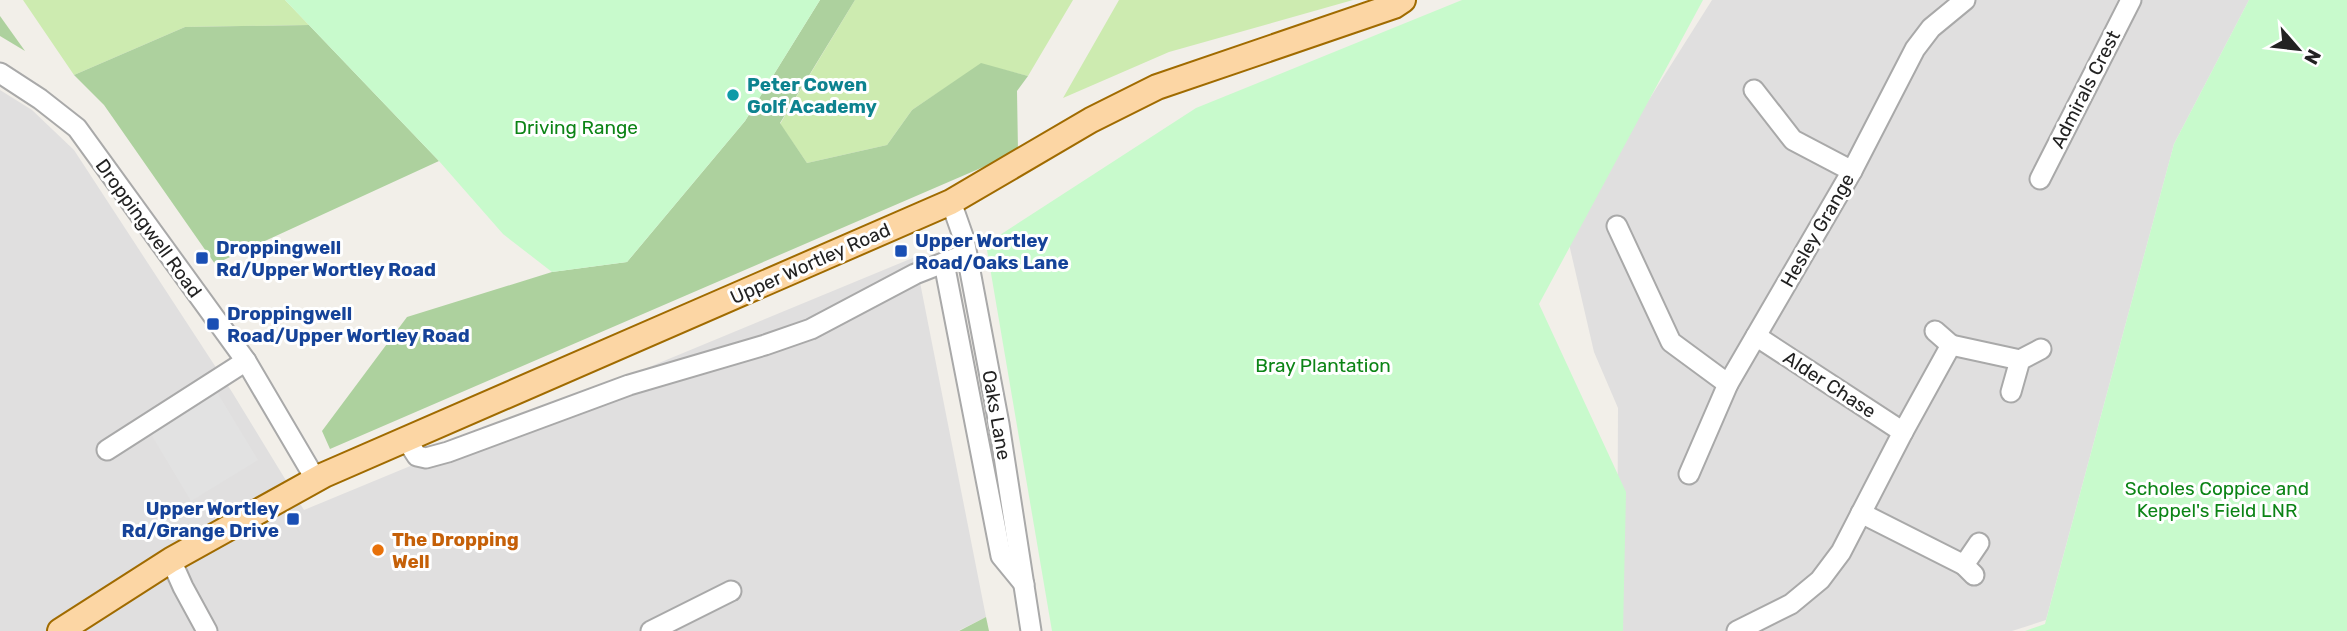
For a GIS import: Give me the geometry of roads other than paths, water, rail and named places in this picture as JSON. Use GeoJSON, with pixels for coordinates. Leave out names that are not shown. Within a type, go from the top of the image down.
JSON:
{"type":"FeatureCollection","features":[{"type":"Feature","properties":{"kind":"main road","name":"Upper Wortley Road"},"geometry":{"type":"LineString","coordinates":[[60,631],[171,560],[316,480],[951,202],[1091,120],[1157,88],[1394,6],[1403,0]]}},
{"type":"Feature","properties":{"kind":"street","name":"Hesley Grange"},"geometry":{"type":"LineString","coordinates":[[1689,474],[1728,384],[1852,171],[1915,49],[1931,29],[1965,0]]}},
{"type":"Feature","properties":{"kind":"street","name":"Admirals Crest"},"geometry":{"type":"LineString","coordinates":[[2040,179],[2131,0]]}},
{"type":"Feature","properties":{"kind":"street","name":"Droppingwell Road"},"geometry":{"type":"LineString","coordinates":[[0,73],[77,128],[246,361],[316,480]]}},
{"type":"Feature","properties":{"kind":"street"},"geometry":{"type":"LineString","coordinates":[[1754,90],[1793,140],[1852,171]]}},
{"type":"Feature","properties":{"kind":"street","name":"Oaks Lane"},"geometry":{"type":"LineString","coordinates":[[951,202],[964,239],[999,424],[1031,631]]}},
{"type":"Feature","properties":{"kind":"street"},"geometry":{"type":"LineString","coordinates":[[1617,226],[1671,342],[1728,384]]}},
{"type":"Feature","properties":{"kind":"street"},"geometry":{"type":"LineString","coordinates":[[406,439],[417,456],[426,458],[448,452],[629,385],[811,329],[915,274],[966,254]]}},
{"type":"Feature","properties":{"kind":"street"},"geometry":{"type":"LineString","coordinates":[[944,263],[1001,556],[1024,585]]}},
{"type":"Feature","properties":{"kind":"street"},"geometry":{"type":"LineString","coordinates":[[1934,331],[1951,345],[2020,360],[2041,349]]}},
{"type":"Feature","properties":{"kind":"street","name":"Alder Chase"},"geometry":{"type":"LineString","coordinates":[[1756,336],[1903,432]]}},
{"type":"Feature","properties":{"kind":"street"},"geometry":{"type":"LineString","coordinates":[[1737,631],[1791,604],[1820,580],[1841,552],[1951,345]]}},
{"type":"Feature","properties":{"kind":"street"},"geometry":{"type":"LineString","coordinates":[[2011,392],[2020,360]]}},
{"type":"Feature","properties":{"kind":"street"},"geometry":{"type":"LineString","coordinates":[[107,450],[246,361]]}},
{"type":"Feature","properties":{"kind":"street"},"geometry":{"type":"LineString","coordinates":[[1861,513],[1969,570],[1979,543]]}},
{"type":"Feature","properties":{"kind":"street"},"geometry":{"type":"LineString","coordinates":[[171,560],[207,631]]}},
{"type":"Feature","properties":{"kind":"street"},"geometry":{"type":"LineString","coordinates":[[651,631],[731,591]]}},
{"type":"Feature","properties":{"kind":"place","name":"Peter Cowen Golf Academy"},"geometry":{"type":"Point","coordinates":[733,95]}},
{"type":"Feature","properties":{"kind":"place","name":"Upper Wortley Road/Oaks Lane"},"geometry":{"type":"Point","coordinates":[901,251]}},
{"type":"Feature","properties":{"kind":"place","name":"Droppingwell Rd/Upper Wortley Road"},"geometry":{"type":"Point","coordinates":[202,258]}},
{"type":"Feature","properties":{"kind":"place","name":"Droppingwell Road/Upper Wortley Road"},"geometry":{"type":"Point","coordinates":[213,324]}},
{"type":"Feature","properties":{"kind":"place","name":"Upper Wortley Rd/Grange Drive"},"geometry":{"type":"Point","coordinates":[293,519]}},
{"type":"Feature","properties":{"kind":"place","name":"The Dropping Well"},"geometry":{"type":"Point","coordinates":[378,550]}},
{"type":"Feature","properties":{"kind":"park label","name":"Driving Range"},"geometry":{"type":"Point","coordinates":[576,127]}},
{"type":"Feature","properties":{"kind":"park label","name":"Bray Plantation"},"geometry":{"type":"Point","coordinates":[1323,365]}},
{"type":"Feature","properties":{"kind":"park label","name":"Scholes Coppice and Keppel's Field LNR"},"geometry":{"type":"Point","coordinates":[2217,499]}}]}
